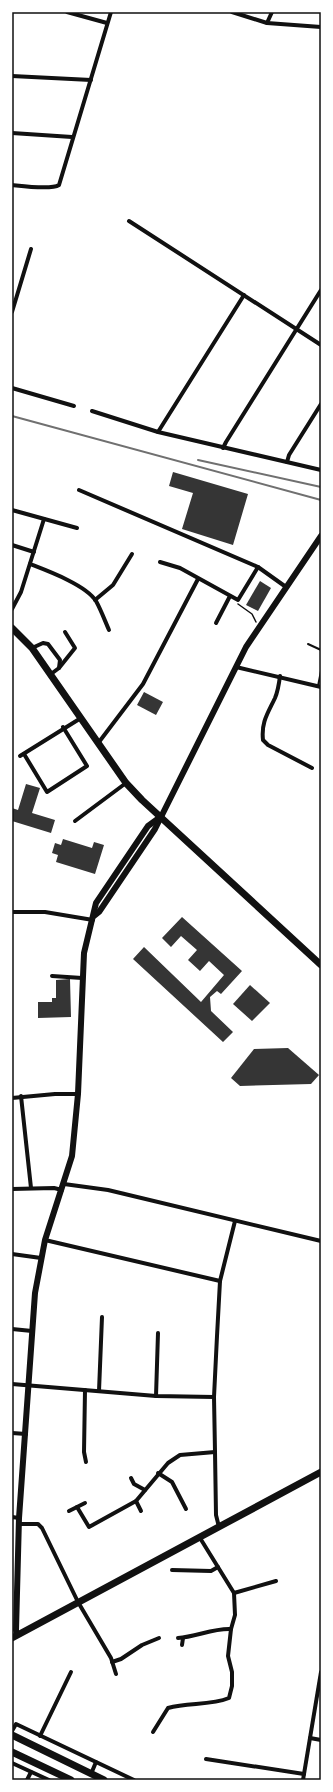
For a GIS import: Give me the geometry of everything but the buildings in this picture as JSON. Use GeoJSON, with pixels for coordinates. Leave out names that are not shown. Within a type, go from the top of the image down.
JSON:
{"type":"FeatureCollection","features":[{"type":"Feature","properties":{"kind":"main road"},"geometry":{"type":"LineString","coordinates":[[15,1637],[14,1590],[32,1331],[41,1258],[45,1240],[72,1156],[78,1094],[82,978],[86,944],[94,918],[96,902],[148,826],[159,818],[215,712],[235,666],[321,536]]}},
{"type":"Feature","properties":{"kind":"main road"},"geometry":{"type":"LineString","coordinates":[[12,628],[32,648],[99,742],[126,783],[159,818],[320,961]]}},
{"type":"Feature","properties":{"kind":"main road"},"geometry":{"type":"LineString","coordinates":[[15,1637],[321,1472]]}},
{"type":"Feature","properties":{"kind":"main road"},"geometry":{"type":"LineString","coordinates":[[12,1735],[104,1780]]}},
{"type":"Feature","properties":{"kind":"main road"},"geometry":{"type":"LineString","coordinates":[[12,1749],[30,1760]]}},
{"type":"Feature","properties":{"kind":"main road"},"geometry":{"type":"LineString","coordinates":[[12,1752],[71,1780]]}},
{"type":"Feature","properties":{"kind":"street"},"geometry":{"type":"LineString","coordinates":[[67,12],[107,23]]}},
{"type":"Feature","properties":{"kind":"street"},"geometry":{"type":"LineString","coordinates":[[12,185],[56,187],[59,185],[72,136],[91,80],[111,12]]}},
{"type":"Feature","properties":{"kind":"street"},"geometry":{"type":"LineString","coordinates":[[232,12],[267,23],[321,27]]}},
{"type":"Feature","properties":{"kind":"street"},"geometry":{"type":"LineString","coordinates":[[267,23],[272,12]]}},
{"type":"Feature","properties":{"kind":"street"},"geometry":{"type":"LineString","coordinates":[[12,76],[91,80]]}},
{"type":"Feature","properties":{"kind":"street"},"geometry":{"type":"LineString","coordinates":[[12,133],[72,136]]}},
{"type":"Feature","properties":{"kind":"street"},"geometry":{"type":"LineString","coordinates":[[129,221],[321,345]]}},
{"type":"Feature","properties":{"kind":"street"},"geometry":{"type":"LineString","coordinates":[[12,312],[31,249]]}},
{"type":"Feature","properties":{"kind":"street"},"geometry":{"type":"LineString","coordinates":[[224,448],[226,442],[321,290]]}},
{"type":"Feature","properties":{"kind":"street"},"geometry":{"type":"LineString","coordinates":[[158,432],[244,295]]}},
{"type":"Feature","properties":{"kind":"street"},"geometry":{"type":"LineString","coordinates":[[12,388],[74,406]]}},
{"type":"Feature","properties":{"kind":"street"},"geometry":{"type":"LineString","coordinates":[[287,462],[289,455],[321,404]]}},
{"type":"Feature","properties":{"kind":"street"},"geometry":{"type":"LineString","coordinates":[[92,412],[158,432],[321,470]]}},
{"type":"Feature","properties":{"kind":"street"},"geometry":{"type":"LineString","coordinates":[[79,490],[258,567],[286,587]]}},
{"type":"Feature","properties":{"kind":"street"},"geometry":{"type":"LineString","coordinates":[[12,510],[77,528]]}},
{"type":"Feature","properties":{"kind":"street"},"geometry":{"type":"LineString","coordinates":[[12,609],[21,592],[44,519]]}},
{"type":"Feature","properties":{"kind":"street"},"geometry":{"type":"LineString","coordinates":[[12,545],[34,552]]}},
{"type":"Feature","properties":{"kind":"street"},"geometry":{"type":"LineString","coordinates":[[95,600],[113,585],[132,554]]}},
{"type":"Feature","properties":{"kind":"street"},"geometry":{"type":"LineString","coordinates":[[160,562],[180,568],[238,600],[258,567]]}},
{"type":"Feature","properties":{"kind":"street"},"geometry":{"type":"LineString","coordinates":[[30,564],[57,574],[77,585],[95,600],[109,630]]}},
{"type":"Feature","properties":{"kind":"street"},"geometry":{"type":"LineString","coordinates":[[99,742],[143,684],[198,579]]}},
{"type":"Feature","properties":{"kind":"street"},"geometry":{"type":"LineString","coordinates":[[216,623],[230,596]]}},
{"type":"Feature","properties":{"kind":"street"},"geometry":{"type":"LineString","coordinates":[[51,674],[59,668],[75,648],[64,632]]}},
{"type":"Feature","properties":{"kind":"street"},"geometry":{"type":"LineString","coordinates":[[32,648],[43,643],[48,644],[60,660],[59,668]]}},
{"type":"Feature","properties":{"kind":"street"},"geometry":{"type":"LineString","coordinates":[[235,666],[320,687]]}},
{"type":"Feature","properties":{"kind":"street"},"geometry":{"type":"LineString","coordinates":[[280,676],[275,698],[265,716],[262,725],[263,740],[268,745],[312,768]]}},
{"type":"Feature","properties":{"kind":"street"},"geometry":{"type":"LineString","coordinates":[[63,727],[87,766],[47,792],[22,755],[63,727],[81,718]]}},
{"type":"Feature","properties":{"kind":"street"},"geometry":{"type":"LineString","coordinates":[[75,821],[126,783]]}},
{"type":"Feature","properties":{"kind":"street"},"geometry":{"type":"LineString","coordinates":[[12,912],[45,912],[94,918]]}},
{"type":"Feature","properties":{"kind":"street"},"geometry":{"type":"LineString","coordinates":[[52,976],[82,978]]}},
{"type":"Feature","properties":{"kind":"street"},"geometry":{"type":"LineString","coordinates":[[12,1098],[21,1096],[78,1094]]}},
{"type":"Feature","properties":{"kind":"street"},"geometry":{"type":"LineString","coordinates":[[21,1096],[31,1188]]}},
{"type":"Feature","properties":{"kind":"street"},"geometry":{"type":"LineString","coordinates":[[12,1189],[63,1187],[108,1190],[321,1241]]}},
{"type":"Feature","properties":{"kind":"street"},"geometry":{"type":"LineString","coordinates":[[219,1527],[216,1515],[214,1397],[220,1281],[235,1221]]}},
{"type":"Feature","properties":{"kind":"street"},"geometry":{"type":"LineString","coordinates":[[45,1240],[220,1281]]}},
{"type":"Feature","properties":{"kind":"street"},"geometry":{"type":"LineString","coordinates":[[12,1254],[41,1258]]}},
{"type":"Feature","properties":{"kind":"street"},"geometry":{"type":"LineString","coordinates":[[99,1391],[102,1317]]}},
{"type":"Feature","properties":{"kind":"street"},"geometry":{"type":"LineString","coordinates":[[12,1329],[32,1331]]}},
{"type":"Feature","properties":{"kind":"street"},"geometry":{"type":"LineString","coordinates":[[156,1396],[158,1333]]}},
{"type":"Feature","properties":{"kind":"street"},"geometry":{"type":"LineString","coordinates":[[12,1384],[156,1396],[214,1397]]}},
{"type":"Feature","properties":{"kind":"street"},"geometry":{"type":"LineString","coordinates":[[85,1390],[84,1452],[86,1462]]}},
{"type":"Feature","properties":{"kind":"street"},"geometry":{"type":"LineString","coordinates":[[12,1433],[26,1434]]}},
{"type":"Feature","properties":{"kind":"street"},"geometry":{"type":"LineString","coordinates":[[77,1507],[89,1527],[136,1501],[158,1473],[168,1463],[180,1455],[214,1452]]}},
{"type":"Feature","properties":{"kind":"street"},"geometry":{"type":"LineString","coordinates":[[158,1473],[172,1482],[186,1509]]}},
{"type":"Feature","properties":{"kind":"street"},"geometry":{"type":"LineString","coordinates":[[131,1478],[134,1484],[145,1490]]}},
{"type":"Feature","properties":{"kind":"street"},"geometry":{"type":"LineString","coordinates":[[136,1501],[141,1511]]}},
{"type":"Feature","properties":{"kind":"street"},"geometry":{"type":"LineString","coordinates":[[69,1511],[85,1503]]}},
{"type":"Feature","properties":{"kind":"street"},"geometry":{"type":"LineString","coordinates":[[12,1518],[19,1521],[38,1524],[42,1528],[78,1602],[112,1662],[116,1674]]}},
{"type":"Feature","properties":{"kind":"street"},"geometry":{"type":"LineString","coordinates":[[153,1732],[168,1708],[181,1704],[221,1701],[229,1698],[232,1686],[232,1672],[228,1656],[231,1628],[235,1615],[234,1592],[200,1538]]}},
{"type":"Feature","properties":{"kind":"street"},"geometry":{"type":"LineString","coordinates":[[172,1570],[202,1572],[211,1571],[218,1567]]}},
{"type":"Feature","properties":{"kind":"street"},"geometry":{"type":"LineString","coordinates":[[234,1592],[276,1581]]}},
{"type":"Feature","properties":{"kind":"street"},"geometry":{"type":"LineString","coordinates":[[182,1645],[180,1638],[231,1628]]}},
{"type":"Feature","properties":{"kind":"street"},"geometry":{"type":"LineString","coordinates":[[112,1662],[118,1661],[142,1645],[159,1638]]}},
{"type":"Feature","properties":{"kind":"street"},"geometry":{"type":"LineString","coordinates":[[40,1736],[71,1672]]}},
{"type":"Feature","properties":{"kind":"street"},"geometry":{"type":"LineString","coordinates":[[303,1780],[321,1672]]}},
{"type":"Feature","properties":{"kind":"street"},"geometry":{"type":"LineString","coordinates":[[12,1731],[16,1724],[132,1780]]}},
{"type":"Feature","properties":{"kind":"street"},"geometry":{"type":"LineString","coordinates":[[310,1738],[321,1740]]}},
{"type":"Feature","properties":{"kind":"street"},"geometry":{"type":"LineString","coordinates":[[206,1759],[304,1774]]}},
{"type":"Feature","properties":{"kind":"street"},"geometry":{"type":"LineString","coordinates":[[27,1780],[30,1760]]}},
{"type":"Feature","properties":{"kind":"street"},"geometry":{"type":"LineString","coordinates":[[91,1774],[96,1762]]}},
{"type":"Feature","properties":{"kind":"street"},"geometry":{"type":"LineString","coordinates":[[12,1763],[49,1780]]}},
{"type":"Feature","properties":{"kind":"lane"},"geometry":{"type":"LineString","coordinates":[[308,644],[321,650]]}},
{"type":"Feature","properties":{"kind":"lane"},"geometry":{"type":"LineString","coordinates":[[320,687],[321,671]]}},
{"type":"Feature","properties":{"kind":"path"},"geometry":{"type":"LineString","coordinates":[[238,600],[239,606],[254,616],[258,630]]}},
{"type":"Feature","properties":{"kind":"railway"},"geometry":{"type":"LineString","coordinates":[[12,416],[321,500]]}},
{"type":"Feature","properties":{"kind":"railway"},"geometry":{"type":"LineString","coordinates":[[198,460],[321,487]]}}]}
